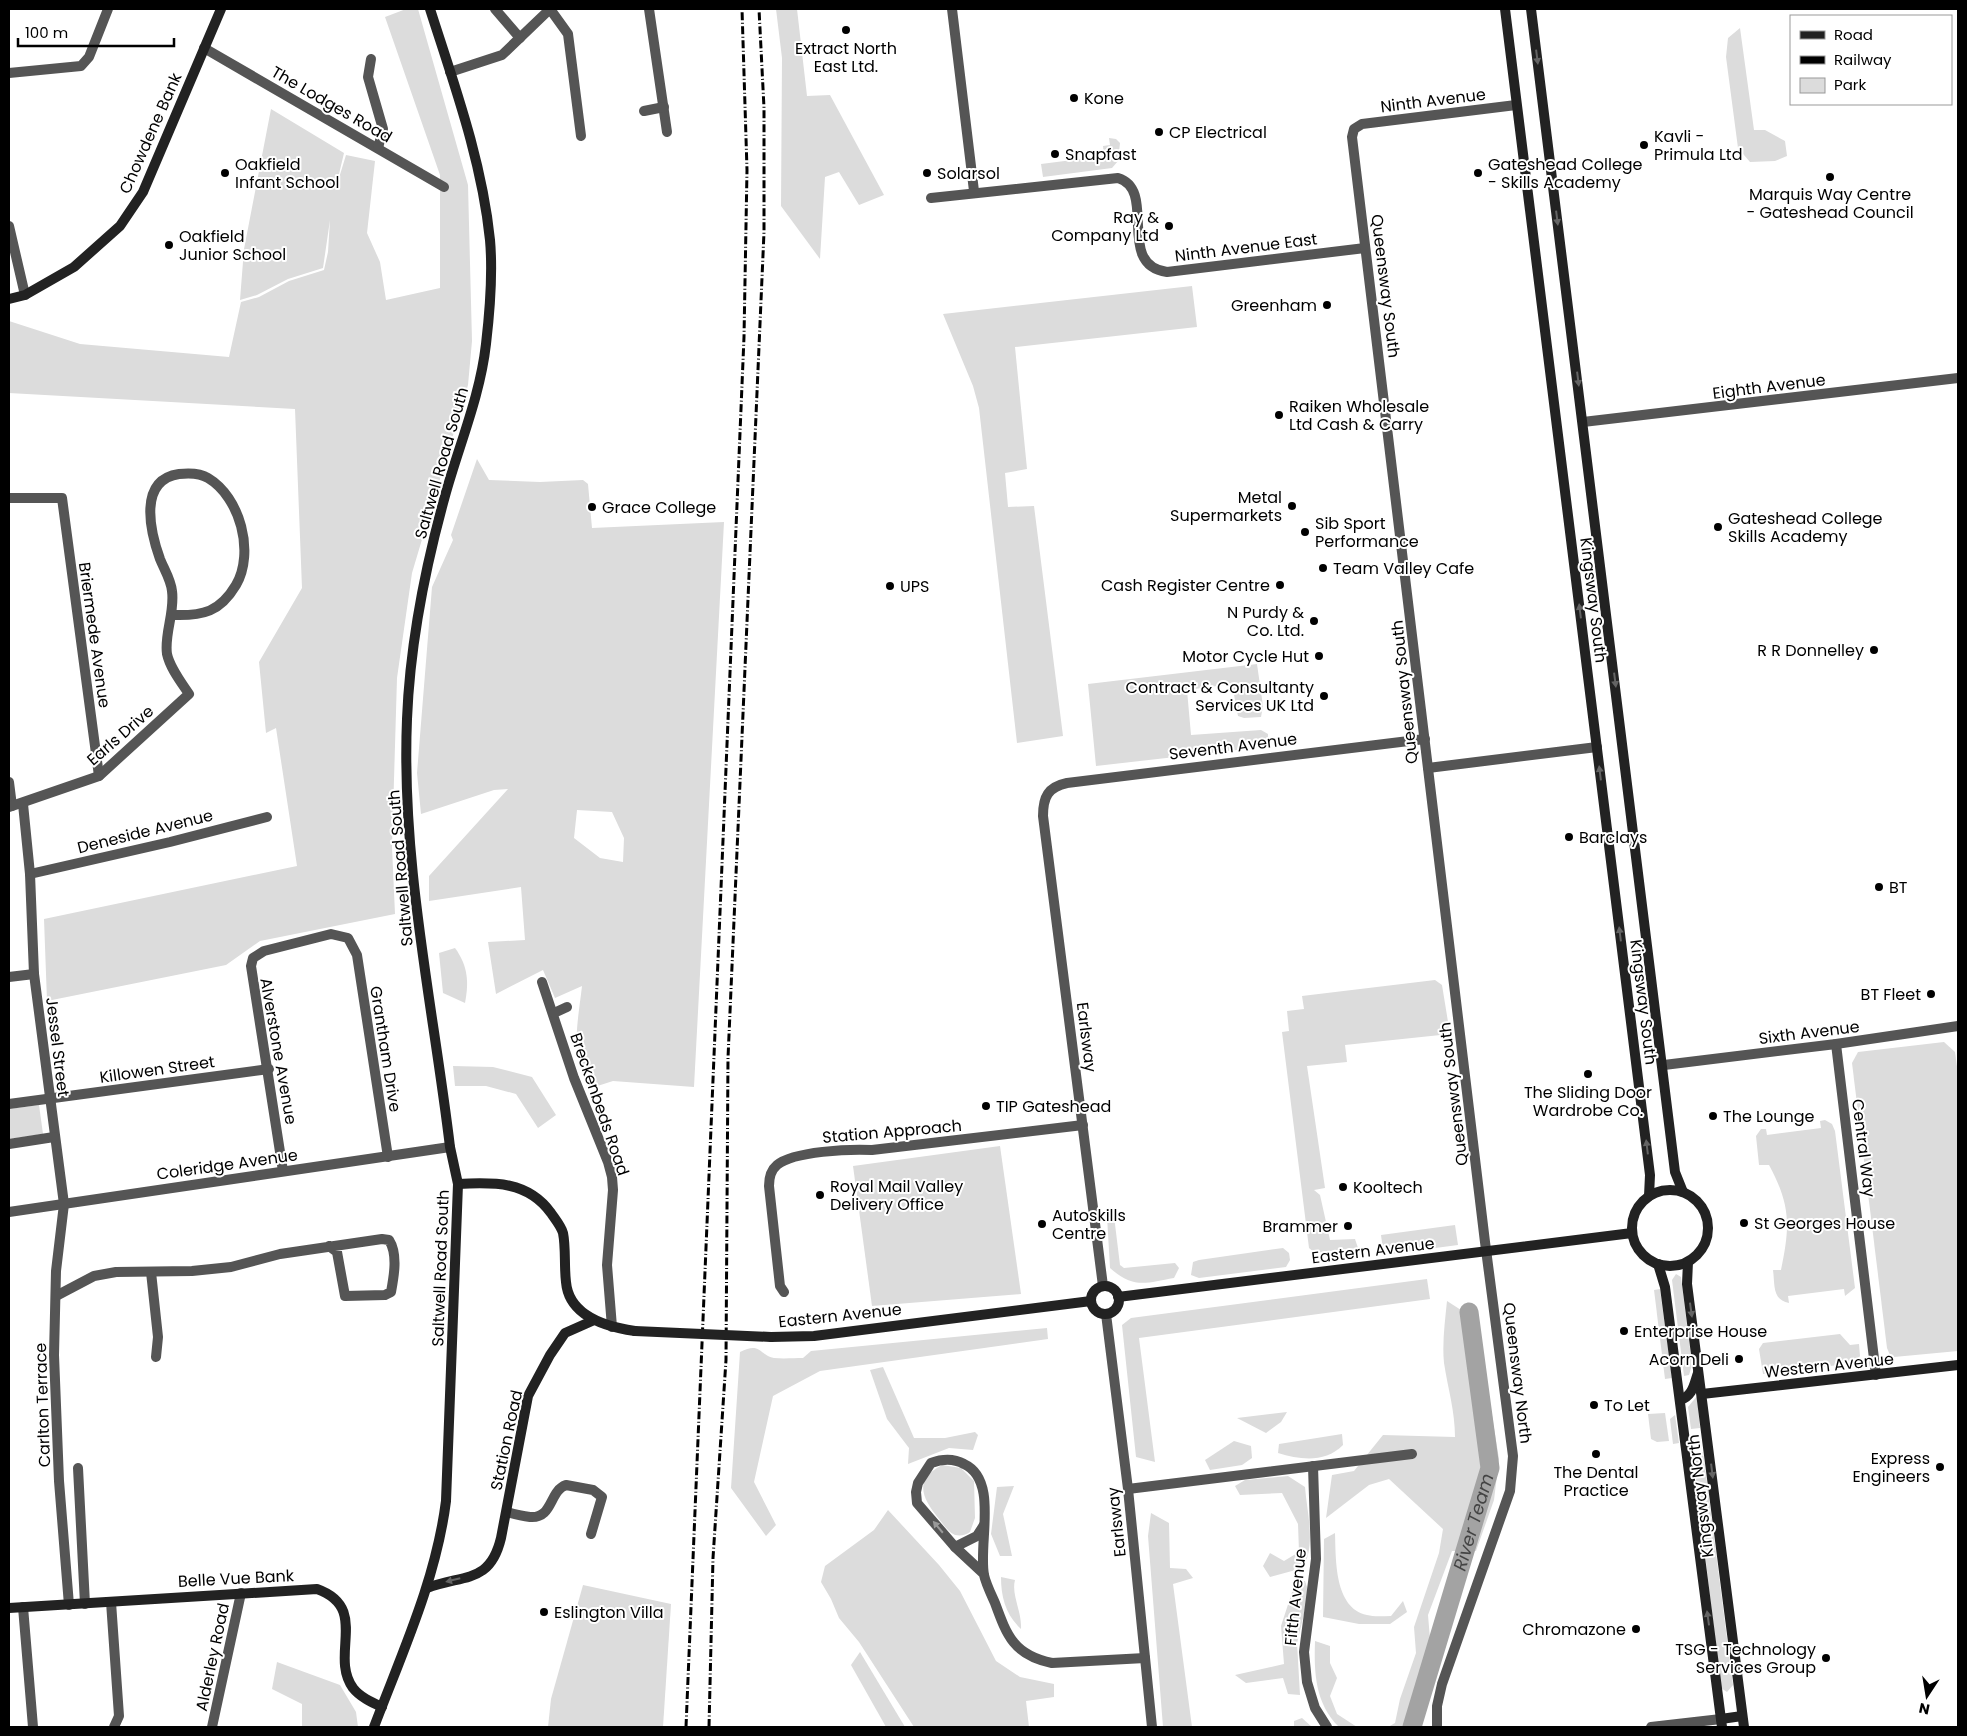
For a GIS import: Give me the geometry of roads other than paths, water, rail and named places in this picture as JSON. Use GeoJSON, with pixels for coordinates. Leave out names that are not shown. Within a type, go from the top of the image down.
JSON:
{"type":"FeatureCollection","features":[{"type":"Feature","properties":{"kind":"street"},"geometry":{"type":"LineString","coordinates":[[9,73],[81,66],[89,57],[108,9]]}},
{"type":"Feature","properties":{"kind":"street","name":"Chowdene Bank"},"geometry":{"type":"LineString","coordinates":[[9,299],[25,294],[74,267],[120,226],[143,192],[221,9]]}},
{"type":"Feature","properties":{"kind":"street","name":"Saltwell Road South"},"geometry":{"type":"LineString","coordinates":[[374,1727],[427,1588],[438,1546],[446,1500],[458,1184],[450,1147],[416,908],[406,786],[407,719],[417,621],[445,495],[479,384],[486,345],[490,299],[491,262],[485,206],[477,168],[430,9]]}},
{"type":"Feature","properties":{"kind":"street"},"geometry":{"type":"LineString","coordinates":[[495,9],[520,38]]}},
{"type":"Feature","properties":{"kind":"street"},"geometry":{"type":"LineString","coordinates":[[450,72],[502,55],[550,9],[568,34],[581,136]]}},
{"type":"Feature","properties":{"kind":"street"},"geometry":{"type":"LineString","coordinates":[[649,9],[667,132]]}},
{"type":"Feature","properties":{"kind":"street"},"geometry":{"type":"LineString","coordinates":[[952,9],[974,192]]}},
{"type":"Feature","properties":{"kind":"street","name":"Kingsway South"},"geometry":{"type":"LineString","coordinates":[[1505,9],[1650,1175],[1649,1196]]}},
{"type":"Feature","properties":{"kind":"street","name":"Kingsway South"},"geometry":{"type":"LineString","coordinates":[[1531,9],[1664,1065],[1675,1172],[1683,1192]]}},
{"type":"Feature","properties":{"kind":"street","name":"The Lodges Road"},"geometry":{"type":"LineString","coordinates":[[204,48],[444,187]]}},
{"type":"Feature","properties":{"kind":"street"},"geometry":{"type":"LineString","coordinates":[[372,59],[368,77],[383,129],[378,148]]}},
{"type":"Feature","properties":{"kind":"street","name":"Ninth Avenue"},"geometry":{"type":"LineString","coordinates":[[1354,129],[1362,124],[1516,105]]}},
{"type":"Feature","properties":{"kind":"street"},"geometry":{"type":"LineString","coordinates":[[644,111],[664,107]]}},
{"type":"Feature","properties":{"kind":"street","name":"Queensway South"},"geometry":{"type":"LineString","coordinates":[[1354,129],[1352,137],[1365,248],[1487,1251]]}},
{"type":"Feature","properties":{"kind":"street","name":"Ninth Avenue East"},"geometry":{"type":"LineString","coordinates":[[931,198],[1118,178],[1125,180],[1134,190],[1142,257],[1150,267],[1158,271],[1167,272],[1365,248]]}},
{"type":"Feature","properties":{"kind":"street"},"geometry":{"type":"LineString","coordinates":[[9,226],[25,294]]}},
{"type":"Feature","properties":{"kind":"street","name":"Eighth Avenue"},"geometry":{"type":"LineString","coordinates":[[1584,422],[1958,378]]}},
{"type":"Feature","properties":{"kind":"street"},"geometry":{"type":"LineString","coordinates":[[187,473],[206,476],[223,489],[243,530],[245,553],[240,578],[227,600],[208,613],[173,615],[172,588],[154,540],[151,500],[157,484],[170,475],[187,473]]}},
{"type":"Feature","properties":{"kind":"street","name":"Briermede Avenue"},"geometry":{"type":"LineString","coordinates":[[9,498],[62,498],[99,776]]}},
{"type":"Feature","properties":{"kind":"street","name":"Earls Drive"},"geometry":{"type":"LineString","coordinates":[[10,807],[99,776],[188,694],[167,655],[173,615]]}},
{"type":"Feature","properties":{"kind":"street","name":"Seventh Avenue"},"geometry":{"type":"LineString","coordinates":[[1047,792],[1056,785],[1067,782],[1425,738]]}},
{"type":"Feature","properties":{"kind":"street"},"geometry":{"type":"LineString","coordinates":[[1428,768],[1597,746]]}},
{"type":"Feature","properties":{"kind":"street"},"geometry":{"type":"LineString","coordinates":[[9,782],[10,807]]}},
{"type":"Feature","properties":{"kind":"street","name":"Earlsway"},"geometry":{"type":"LineString","coordinates":[[1047,792],[1043,802],[1043,816],[1103,1286]]}},
{"type":"Feature","properties":{"kind":"street","name":"Jessel Street"},"geometry":{"type":"LineString","coordinates":[[23,804],[30,874],[34,974],[64,1204]]}},
{"type":"Feature","properties":{"kind":"street","name":"Deneside Avenue"},"geometry":{"type":"LineString","coordinates":[[30,874],[170,842],[267,817]]}},
{"type":"Feature","properties":{"kind":"street","name":"Grantham Drive"},"geometry":{"type":"LineString","coordinates":[[251,966],[253,958],[264,951],[331,934],[348,938],[353,945],[357,956],[388,1158]]}},
{"type":"Feature","properties":{"kind":"street","name":"Alverstone Avenue"},"geometry":{"type":"LineString","coordinates":[[251,966],[269,1069],[283,1171]]}},
{"type":"Feature","properties":{"kind":"street"},"geometry":{"type":"LineString","coordinates":[[9,977],[34,974]]}},
{"type":"Feature","properties":{"kind":"street","name":"Breckenbeds Road"},"geometry":{"type":"LineString","coordinates":[[542,982],[554,1013],[574,1078],[605,1154],[612,1177],[613,1190],[606,1265],[612,1328]]}},
{"type":"Feature","properties":{"kind":"street"},"geometry":{"type":"LineString","coordinates":[[554,1013],[567,1007]]}},
{"type":"Feature","properties":{"kind":"street","name":"Sixth Avenue"},"geometry":{"type":"LineString","coordinates":[[1664,1065],[1836,1044],[1958,1026]]}},
{"type":"Feature","properties":{"kind":"street","name":"Central Way"},"geometry":{"type":"LineString","coordinates":[[1836,1044],[1876,1375]]}},
{"type":"Feature","properties":{"kind":"street","name":"Killowen Street"},"geometry":{"type":"LineString","coordinates":[[9,1104],[269,1069]]}},
{"type":"Feature","properties":{"kind":"street","name":"Station Approach"},"geometry":{"type":"LineString","coordinates":[[784,1292],[780,1286],[769,1186],[772,1171],[780,1163],[840,1149],[872,1150],[1083,1125]]}},
{"type":"Feature","properties":{"kind":"street"},"geometry":{"type":"LineString","coordinates":[[9,1144],[54,1137]]}},
{"type":"Feature","properties":{"kind":"street","name":"Coleridge Avenue"},"geometry":{"type":"LineString","coordinates":[[9,1212],[283,1171],[388,1158],[450,1147]]}},
{"type":"Feature","properties":{"kind":"street"},"geometry":{"type":"LineString","coordinates":[[458,1184],[483,1182],[514,1185],[528,1191],[548,1208],[563,1232],[566,1285],[572,1299],[592,1321]]}},
{"type":"Feature","properties":{"kind":"street"},"geometry":{"type":"LineString","coordinates":[[1665,1190],[1683,1192],[1699,1204],[1707,1224],[1704,1246],[1688,1262],[1674,1265],[1658,1264],[1651,1261],[1639,1250],[1632,1233],[1635,1211],[1649,1196],[1665,1190]]}},
{"type":"Feature","properties":{"kind":"street","name":"Carlton Terrace"},"geometry":{"type":"LineString","coordinates":[[64,1204],[56,1271],[54,1354],[59,1481],[69,1605]]}},
{"type":"Feature","properties":{"kind":"street","name":"Eastern Avenue"},"geometry":{"type":"LineString","coordinates":[[1118,1297],[1632,1233]]}},
{"type":"Feature","properties":{"kind":"street"},"geometry":{"type":"LineString","coordinates":[[56,1296],[94,1276],[116,1272],[151,1272],[231,1267],[280,1254],[329,1246],[389,1240],[392,1245],[394,1258],[391,1292],[385,1295],[345,1296],[337,1252],[329,1246]]}},
{"type":"Feature","properties":{"kind":"street","name":"Queensway North"},"geometry":{"type":"LineString","coordinates":[[1437,1727],[1437,1706],[1442,1684],[1510,1491],[1514,1468],[1487,1251]]}},
{"type":"Feature","properties":{"kind":"street","name":"Kingsway North"},"geometry":{"type":"LineString","coordinates":[[1688,1262],[1687,1284],[1744,1727]]}},
{"type":"Feature","properties":{"kind":"street","name":"Kingsway North"},"geometry":{"type":"LineString","coordinates":[[1658,1264],[1665,1286],[1722,1723]]}},
{"type":"Feature","properties":{"kind":"street"},"geometry":{"type":"LineString","coordinates":[[151,1272],[158,1337],[156,1357]]}},
{"type":"Feature","properties":{"kind":"street"},"geometry":{"type":"LineString","coordinates":[[1103,1286],[1111,1288],[1118,1297],[1114,1310],[1106,1314],[1098,1312],[1091,1301],[1093,1293],[1103,1286]]}},
{"type":"Feature","properties":{"kind":"street","name":"Eastern Avenue"},"geometry":{"type":"LineString","coordinates":[[592,1321],[612,1328],[635,1331],[772,1337],[814,1336],[1091,1301]]}},
{"type":"Feature","properties":{"kind":"street","name":"Earlsway"},"geometry":{"type":"LineString","coordinates":[[1106,1314],[1128,1490],[1152,1727]]}},
{"type":"Feature","properties":{"kind":"street","name":"Station Road"},"geometry":{"type":"LineString","coordinates":[[427,1588],[480,1573],[493,1562],[497,1555],[507,1512],[528,1396],[541,1370],[565,1333],[592,1321]]}},
{"type":"Feature","properties":{"kind":"street","name":"Western Avenue"},"geometry":{"type":"LineString","coordinates":[[1702,1394],[1958,1365]]}},
{"type":"Feature","properties":{"kind":"street"},"geometry":{"type":"LineString","coordinates":[[1680,1400],[1686,1399],[1692,1391],[1699,1369]]}},
{"type":"Feature","properties":{"kind":"street"},"geometry":{"type":"LineString","coordinates":[[1128,1490],[1412,1454]]}},
{"type":"Feature","properties":{"kind":"street"},"geometry":{"type":"LineString","coordinates":[[984,1574],[955,1547],[917,1502],[916,1492],[918,1483],[931,1463],[941,1460],[955,1460],[970,1466],[978,1473],[983,1494],[984,1574],[1007,1635],[1016,1647],[1028,1655],[1052,1663],[1145,1658]]}},
{"type":"Feature","properties":{"kind":"street","name":"Fifth Avenue"},"geometry":{"type":"LineString","coordinates":[[1313,1466],[1316,1559],[1304,1652],[1314,1708],[1327,1727]]}},
{"type":"Feature","properties":{"kind":"street"},"geometry":{"type":"LineString","coordinates":[[78,1468],[85,1604]]}},
{"type":"Feature","properties":{"kind":"street"},"geometry":{"type":"LineString","coordinates":[[507,1512],[532,1517],[539,1516],[546,1512],[558,1490],[566,1485],[593,1490],[602,1497],[591,1534]]}},
{"type":"Feature","properties":{"kind":"street"},"geometry":{"type":"LineString","coordinates":[[955,1547],[977,1536],[984,1524]]}},
{"type":"Feature","properties":{"kind":"street","name":"Belle Vue Bank"},"geometry":{"type":"LineString","coordinates":[[9,1608],[317,1589],[337,1600],[344,1610],[346,1662],[351,1686],[365,1699],[382,1707]]}},
{"type":"Feature","properties":{"kind":"street","name":"Alderley Road"},"geometry":{"type":"LineString","coordinates":[[212,1727],[241,1593]]}},
{"type":"Feature","properties":{"kind":"street"},"geometry":{"type":"LineString","coordinates":[[111,1602],[118,1716],[114,1727]]}},
{"type":"Feature","properties":{"kind":"street"},"geometry":{"type":"LineString","coordinates":[[23,1607],[33,1727]]}},
{"type":"Feature","properties":{"kind":"street"},"geometry":{"type":"LineString","coordinates":[[1651,1727],[1722,1723],[1742,1716]]}},
{"type":"Feature","properties":{"kind":"waterway","name":"River Team"},"geometry":{"type":"LineString","coordinates":[[1412,1727],[1490,1468],[1469,1312]]}},
{"type":"Feature","properties":{"kind":"railway"},"geometry":{"type":"LineString","coordinates":[[686,1727],[744,337],[747,170],[742,9]]}},
{"type":"Feature","properties":{"kind":"railway"},"geometry":{"type":"LineString","coordinates":[[709,1727],[713,1558],[726,1360],[728,1058],[764,232],[764,108],[759,9]]}},
{"type":"Feature","properties":{"kind":"place","name":"Extract North East Ltd."},"geometry":{"type":"Point","coordinates":[846,30]}},
{"type":"Feature","properties":{"kind":"place","name":"Kone"},"geometry":{"type":"Point","coordinates":[1074,98]}},
{"type":"Feature","properties":{"kind":"place","name":"CP Electrical"},"geometry":{"type":"Point","coordinates":[1159,132]}},
{"type":"Feature","properties":{"kind":"place","name":"Kavli - Primula Ltd"},"geometry":{"type":"Point","coordinates":[1644,145]}},
{"type":"Feature","properties":{"kind":"place","name":"Snapfast"},"geometry":{"type":"Point","coordinates":[1055,154]}},
{"type":"Feature","properties":{"kind":"place","name":"Oakfield Infant School"},"geometry":{"type":"Point","coordinates":[225,173]}},
{"type":"Feature","properties":{"kind":"place","name":"Solarsol"},"geometry":{"type":"Point","coordinates":[927,173]}},
{"type":"Feature","properties":{"kind":"place","name":"Gateshead College - Skills Academy"},"geometry":{"type":"Point","coordinates":[1478,173]}},
{"type":"Feature","properties":{"kind":"place","name":"Marquis Way Centre - Gateshead Council"},"geometry":{"type":"Point","coordinates":[1830,177]}},
{"type":"Feature","properties":{"kind":"place","name":"Ray & Company Ltd"},"geometry":{"type":"Point","coordinates":[1169,226]}},
{"type":"Feature","properties":{"kind":"place","name":"Oakfield Junior School"},"geometry":{"type":"Point","coordinates":[169,245]}},
{"type":"Feature","properties":{"kind":"place","name":"Greenham"},"geometry":{"type":"Point","coordinates":[1327,305]}},
{"type":"Feature","properties":{"kind":"place","name":"Raiken Wholesale Ltd Cash & Carry"},"geometry":{"type":"Point","coordinates":[1279,415]}},
{"type":"Feature","properties":{"kind":"place","name":"Metal Supermarkets"},"geometry":{"type":"Point","coordinates":[1292,506]}},
{"type":"Feature","properties":{"kind":"place","name":"Grace College"},"geometry":{"type":"Point","coordinates":[592,507]}},
{"type":"Feature","properties":{"kind":"place","name":"Gateshead College Skills Academy"},"geometry":{"type":"Point","coordinates":[1718,527]}},
{"type":"Feature","properties":{"kind":"place","name":"Sib Sport Performance"},"geometry":{"type":"Point","coordinates":[1305,532]}},
{"type":"Feature","properties":{"kind":"place","name":"Team Valley Cafe"},"geometry":{"type":"Point","coordinates":[1323,568]}},
{"type":"Feature","properties":{"kind":"place","name":"Cash Register Centre"},"geometry":{"type":"Point","coordinates":[1280,585]}},
{"type":"Feature","properties":{"kind":"place","name":"UPS"},"geometry":{"type":"Point","coordinates":[890,586]}},
{"type":"Feature","properties":{"kind":"place","name":"N Purdy & Co. Ltd."},"geometry":{"type":"Point","coordinates":[1314,621]}},
{"type":"Feature","properties":{"kind":"place","name":"R R Donnelley"},"geometry":{"type":"Point","coordinates":[1874,650]}},
{"type":"Feature","properties":{"kind":"place","name":"Motor Cycle Hut"},"geometry":{"type":"Point","coordinates":[1319,656]}},
{"type":"Feature","properties":{"kind":"place","name":"Contract & Consultanty Services UK Ltd"},"geometry":{"type":"Point","coordinates":[1324,696]}},
{"type":"Feature","properties":{"kind":"place","name":"Barclays"},"geometry":{"type":"Point","coordinates":[1569,837]}},
{"type":"Feature","properties":{"kind":"place","name":"BT"},"geometry":{"type":"Point","coordinates":[1879,887]}},
{"type":"Feature","properties":{"kind":"place","name":"BT Fleet"},"geometry":{"type":"Point","coordinates":[1931,994]}},
{"type":"Feature","properties":{"kind":"place","name":"The Sliding Door Wardrobe Co."},"geometry":{"type":"Point","coordinates":[1588,1074]}},
{"type":"Feature","properties":{"kind":"place","name":"TIP Gateshead"},"geometry":{"type":"Point","coordinates":[986,1106]}},
{"type":"Feature","properties":{"kind":"place","name":"The Lounge"},"geometry":{"type":"Point","coordinates":[1713,1116]}},
{"type":"Feature","properties":{"kind":"place","name":"Kooltech"},"geometry":{"type":"Point","coordinates":[1343,1187]}},
{"type":"Feature","properties":{"kind":"place","name":"Royal Mail Valley Delivery Office"},"geometry":{"type":"Point","coordinates":[820,1195]}},
{"type":"Feature","properties":{"kind":"place","name":"St Georges House"},"geometry":{"type":"Point","coordinates":[1744,1223]}},
{"type":"Feature","properties":{"kind":"place","name":"Autoskills Centre"},"geometry":{"type":"Point","coordinates":[1042,1224]}},
{"type":"Feature","properties":{"kind":"place","name":"Brammer"},"geometry":{"type":"Point","coordinates":[1348,1226]}},
{"type":"Feature","properties":{"kind":"place","name":"Enterprise House"},"geometry":{"type":"Point","coordinates":[1624,1331]}},
{"type":"Feature","properties":{"kind":"place","name":"Acorn Deli"},"geometry":{"type":"Point","coordinates":[1739,1359]}},
{"type":"Feature","properties":{"kind":"place","name":"To Let"},"geometry":{"type":"Point","coordinates":[1594,1405]}},
{"type":"Feature","properties":{"kind":"place","name":"The Dental Practice"},"geometry":{"type":"Point","coordinates":[1596,1454]}},
{"type":"Feature","properties":{"kind":"place","name":"Express Engineers"},"geometry":{"type":"Point","coordinates":[1940,1467]}},
{"type":"Feature","properties":{"kind":"place","name":"Eslington Villa"},"geometry":{"type":"Point","coordinates":[544,1612]}},
{"type":"Feature","properties":{"kind":"place","name":"Chromazone"},"geometry":{"type":"Point","coordinates":[1636,1629]}},
{"type":"Feature","properties":{"kind":"place","name":"TSG - Technology Services Group"},"geometry":{"type":"Point","coordinates":[1826,1658]}}]}
